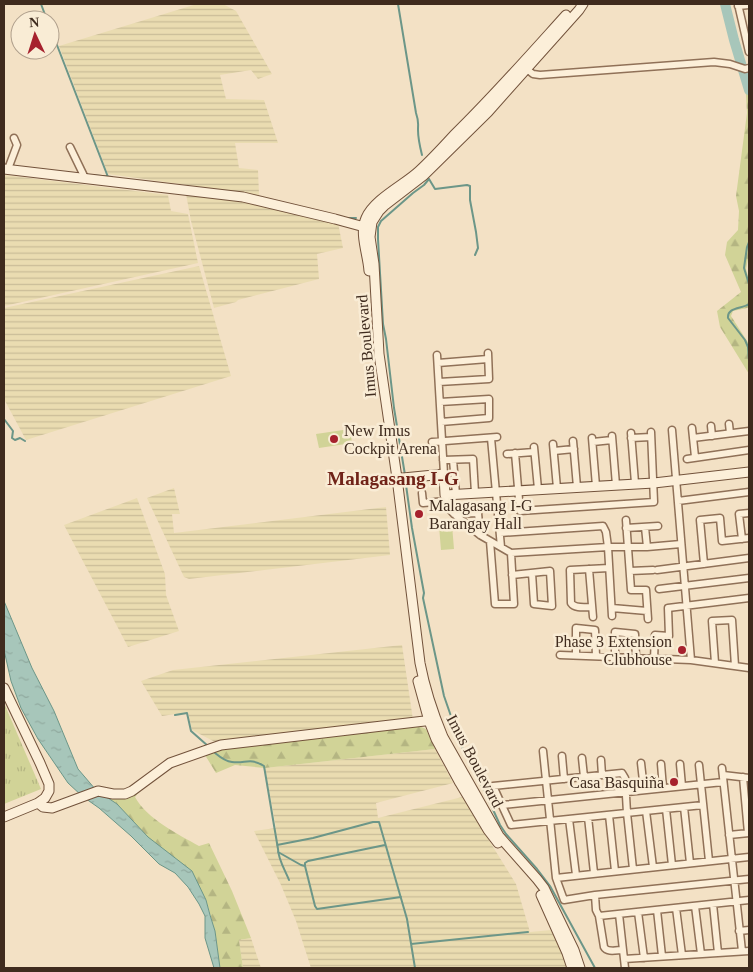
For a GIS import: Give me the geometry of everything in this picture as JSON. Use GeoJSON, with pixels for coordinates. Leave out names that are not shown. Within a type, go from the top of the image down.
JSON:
{"type":"FeatureCollection","features":[{"type":"Feature","properties":{"kind":"main road"},"geometry":{"type":"LineString","coordinates":[[524,67],[576,4]]}},
{"type":"Feature","properties":{"kind":"main road"},"geometry":{"type":"LineString","coordinates":[[6,169],[243,198],[367,228],[365,219],[374,206],[419,171],[524,67],[583,4]]}},
{"type":"Feature","properties":{"kind":"main road","name":"Imus Boulevard"},"geometry":{"type":"LineString","coordinates":[[367,228],[363,237],[368,264],[373,346],[394,478],[415,664],[421,694],[432,720],[499,836],[558,902],[580,968]]}},
{"type":"Feature","properties":{"kind":"main road"},"geometry":{"type":"LineString","coordinates":[[394,478],[444,474],[446,498],[456,494],[676,481],[749,472]]}},
{"type":"Feature","properties":{"kind":"main road"},"geometry":{"type":"LineString","coordinates":[[4,688],[49,784],[49,792],[45,798],[38,803],[4,817]]}},
{"type":"Feature","properties":{"kind":"main road"},"geometry":{"type":"LineString","coordinates":[[38,803],[43,807],[52,808],[98,791],[120,795],[128,793],[170,763],[221,746],[432,720]]}},
{"type":"Feature","properties":{"kind":"main road","name":"Imus Boulevard"},"geometry":{"type":"LineString","coordinates":[[432,720],[436,739],[488,830],[539,891],[572,968]]}},
{"type":"Feature","properties":{"kind":"street"},"geometry":{"type":"LineString","coordinates":[[749,5],[738,5],[746,25],[749,49]]}},
{"type":"Feature","properties":{"kind":"street"},"geometry":{"type":"LineString","coordinates":[[524,67],[533,74],[540,75],[714,62],[744,68]]}},
{"type":"Feature","properties":{"kind":"street"},"geometry":{"type":"LineString","coordinates":[[6,169],[17,145],[14,138]]}},
{"type":"Feature","properties":{"kind":"street"},"geometry":{"type":"LineString","coordinates":[[70,147],[85,178]]}},
{"type":"Feature","properties":{"kind":"street"},"geometry":{"type":"LineString","coordinates":[[437,354],[444,474]]}},
{"type":"Feature","properties":{"kind":"street"},"geometry":{"type":"LineString","coordinates":[[438,363],[488,356],[489,379],[439,382]]}},
{"type":"Feature","properties":{"kind":"street"},"geometry":{"type":"LineString","coordinates":[[440,402],[489,399],[489,418],[441,422]]}},
{"type":"Feature","properties":{"kind":"street"},"geometry":{"type":"LineString","coordinates":[[729,424],[730,433]]}},
{"type":"Feature","properties":{"kind":"street"},"geometry":{"type":"LineString","coordinates":[[711,426],[712,436]]}},
{"type":"Feature","properties":{"kind":"street"},"geometry":{"type":"LineString","coordinates":[[692,428],[695,457]]}},
{"type":"Feature","properties":{"kind":"street"},"geometry":{"type":"LineString","coordinates":[[672,430],[691,660]]}},
{"type":"Feature","properties":{"kind":"street"},"geometry":{"type":"LineString","coordinates":[[693,438],[749,431]]}},
{"type":"Feature","properties":{"kind":"street"},"geometry":{"type":"LineString","coordinates":[[515,454],[520,511],[654,502],[651,434],[631,436],[635,483]]}},
{"type":"Feature","properties":{"kind":"street"},"geometry":{"type":"LineString","coordinates":[[432,442],[494,438],[501,547]]}},
{"type":"Feature","properties":{"kind":"street"},"geometry":{"type":"LineString","coordinates":[[596,486],[593,440],[612,438],[616,485]]}},
{"type":"Feature","properties":{"kind":"street"},"geometry":{"type":"LineString","coordinates":[[573,441],[577,487]]}},
{"type":"Feature","properties":{"kind":"street"},"geometry":{"type":"LineString","coordinates":[[557,488],[554,447],[574,449]]}},
{"type":"Feature","properties":{"kind":"street"},"geometry":{"type":"LineString","coordinates":[[507,454],[534,450],[538,489]]}},
{"type":"Feature","properties":{"kind":"street"},"geometry":{"type":"LineString","coordinates":[[687,459],[749,450]]}},
{"type":"Feature","properties":{"kind":"street"},"geometry":{"type":"LineString","coordinates":[[443,460],[473,459],[475,493]]}},
{"type":"Feature","properties":{"kind":"street"},"geometry":{"type":"LineString","coordinates":[[453,460],[456,494]]}},
{"type":"Feature","properties":{"kind":"street"},"geometry":{"type":"LineString","coordinates":[[678,500],[749,492]]}},
{"type":"Feature","properties":{"kind":"street"},"geometry":{"type":"LineString","coordinates":[[422,494],[423,503],[446,498],[450,511],[480,535],[511,553],[682,544]]}},
{"type":"Feature","properties":{"kind":"street"},"geometry":{"type":"LineString","coordinates":[[454,514],[478,513],[480,535]]}},
{"type":"Feature","properties":{"kind":"street"},"geometry":{"type":"LineString","coordinates":[[704,564],[700,520],[720,518],[722,540],[746,538],[739,514],[749,513]]}},
{"type":"Feature","properties":{"kind":"street"},"geometry":{"type":"LineString","coordinates":[[626,520],[631,590],[646,590],[648,618]]}},
{"type":"Feature","properties":{"kind":"street"},"geometry":{"type":"LineString","coordinates":[[500,532],[603,526],[606,532],[608,547],[612,616]]}},
{"type":"Feature","properties":{"kind":"street"},"geometry":{"type":"LineString","coordinates":[[626,528],[658,526]]}},
{"type":"Feature","properties":{"kind":"street"},"geometry":{"type":"LineString","coordinates":[[645,527],[647,547]]}},
{"type":"Feature","properties":{"kind":"street"},"geometry":{"type":"LineString","coordinates":[[490,541],[495,604],[514,604],[511,553]]}},
{"type":"Feature","properties":{"kind":"street"},"geometry":{"type":"LineString","coordinates":[[630,571],[655,570],[749,558]]}},
{"type":"Feature","properties":{"kind":"street"},"geometry":{"type":"LineString","coordinates":[[592,607],[575,607],[571,603],[570,570],[609,568]]}},
{"type":"Feature","properties":{"kind":"street"},"geometry":{"type":"LineString","coordinates":[[589,569],[593,617]]}},
{"type":"Feature","properties":{"kind":"street"},"geometry":{"type":"LineString","coordinates":[[512,574],[550,572],[552,606],[534,604],[532,573]]}},
{"type":"Feature","properties":{"kind":"street"},"geometry":{"type":"LineString","coordinates":[[659,589],[749,578]]}},
{"type":"Feature","properties":{"kind":"street"},"geometry":{"type":"LineString","coordinates":[[654,659],[654,635],[669,636],[668,608],[749,598]]}},
{"type":"Feature","properties":{"kind":"street"},"geometry":{"type":"LineString","coordinates":[[612,608],[647,611]]}},
{"type":"Feature","properties":{"kind":"street"},"geometry":{"type":"LineString","coordinates":[[714,663],[712,621],[732,620],[735,666]]}},
{"type":"Feature","properties":{"kind":"street"},"geometry":{"type":"LineString","coordinates":[[576,655],[576,628],[596,630],[596,656]]}},
{"type":"Feature","properties":{"kind":"street"},"geometry":{"type":"LineString","coordinates":[[615,657],[615,632],[635,634],[636,658]]}},
{"type":"Feature","properties":{"kind":"street"},"geometry":{"type":"LineString","coordinates":[[560,654],[691,660],[749,668]]}},
{"type":"Feature","properties":{"kind":"street"},"geometry":{"type":"LineString","coordinates":[[543,751],[558,902],[595,895],[749,879]]}},
{"type":"Feature","properties":{"kind":"street"},"geometry":{"type":"LineString","coordinates":[[562,756],[564,779]]}},
{"type":"Feature","properties":{"kind":"street"},"geometry":{"type":"LineString","coordinates":[[582,758],[584,777]]}},
{"type":"Feature","properties":{"kind":"street"},"geometry":{"type":"LineString","coordinates":[[601,760],[602,775]]}},
{"type":"Feature","properties":{"kind":"street"},"geometry":{"type":"LineString","coordinates":[[641,763],[644,790]]}},
{"type":"Feature","properties":{"kind":"street"},"geometry":{"type":"LineString","coordinates":[[661,764],[663,788]]}},
{"type":"Feature","properties":{"kind":"street"},"geometry":{"type":"LineString","coordinates":[[680,764],[682,786]]}},
{"type":"Feature","properties":{"kind":"street"},"geometry":{"type":"LineString","coordinates":[[698,765],[709,861]]}},
{"type":"Feature","properties":{"kind":"street"},"geometry":{"type":"LineString","coordinates":[[633,869],[627,813],[625,792],[625,778],[622,774],[493,786],[511,825],[609,815],[627,813],[646,811],[666,808],[703,805]]}},
{"type":"Feature","properties":{"kind":"street"},"geometry":{"type":"LineString","coordinates":[[502,805],[701,784],[723,775],[746,777],[749,833],[729,835]]}},
{"type":"Feature","properties":{"kind":"street"},"geometry":{"type":"LineString","coordinates":[[723,775],[742,951]]}},
{"type":"Feature","properties":{"kind":"street"},"geometry":{"type":"LineString","coordinates":[[684,807],[690,863]]}},
{"type":"Feature","properties":{"kind":"street"},"geometry":{"type":"LineString","coordinates":[[666,808],[672,865]]}},
{"type":"Feature","properties":{"kind":"street"},"geometry":{"type":"LineString","coordinates":[[646,811],[653,867]]}},
{"type":"Feature","properties":{"kind":"street"},"geometry":{"type":"LineString","coordinates":[[609,815],[615,871]]}},
{"type":"Feature","properties":{"kind":"street"},"geometry":{"type":"LineString","coordinates":[[588,817],[594,873]]}},
{"type":"Feature","properties":{"kind":"street"},"geometry":{"type":"LineString","coordinates":[[569,819],[576,875]]}},
{"type":"Feature","properties":{"kind":"street"},"geometry":{"type":"LineString","coordinates":[[556,878],[749,857]]}},
{"type":"Feature","properties":{"kind":"street"},"geometry":{"type":"LineString","coordinates":[[595,895],[596,910],[599,916],[605,950],[623,950]]}},
{"type":"Feature","properties":{"kind":"street"},"geometry":{"type":"LineString","coordinates":[[599,916],[749,900]]}},
{"type":"Feature","properties":{"kind":"street"},"geometry":{"type":"LineString","coordinates":[[713,904],[718,953]]}},
{"type":"Feature","properties":{"kind":"street"},"geometry":{"type":"LineString","coordinates":[[695,906],[701,954]]}},
{"type":"Feature","properties":{"kind":"street"},"geometry":{"type":"LineString","coordinates":[[676,908],[682,955]]}},
{"type":"Feature","properties":{"kind":"street"},"geometry":{"type":"LineString","coordinates":[[657,910],[662,956]]}},
{"type":"Feature","properties":{"kind":"street"},"geometry":{"type":"LineString","coordinates":[[638,912],[644,958]]}},
{"type":"Feature","properties":{"kind":"street"},"geometry":{"type":"LineString","coordinates":[[619,914],[625,968]]}},
{"type":"Feature","properties":{"kind":"street"},"geometry":{"type":"LineString","coordinates":[[739,931],[749,930]]}},
{"type":"Feature","properties":{"kind":"street"},"geometry":{"type":"LineString","coordinates":[[624,959],[749,951]]}},
{"type":"Feature","properties":{"kind":"shaded area"},"geometry":{"type":"Polygon","coordinates":[[[197,4],[223,4],[236,11],[272,74],[258,79],[251,70],[220,75],[226,99],[264,100],[278,143],[235,143],[239,168],[258,170],[259,195],[108,174],[60,46],[197,4]]]}},
{"type":"Feature","properties":{"kind":"shaded area"},"geometry":{"type":"Polygon","coordinates":[[[4,175],[168,195],[171,211],[188,214],[198,263],[4,306],[4,175]]]}},
{"type":"Feature","properties":{"kind":"shaded area"},"geometry":{"type":"Polygon","coordinates":[[[186,194],[259,203],[338,223],[343,248],[317,254],[319,279],[214,308],[191,221],[186,194]]]}},
{"type":"Feature","properties":{"kind":"shaded area"},"geometry":{"type":"Polygon","coordinates":[[[199,266],[231,376],[26,440],[4,399],[4,308],[199,266]]]}},
{"type":"Feature","properties":{"kind":"shaded area"},"geometry":{"type":"Polygon","coordinates":[[[174,488],[180,514],[172,514],[174,533],[386,507],[390,555],[189,579],[184,577],[147,498],[174,488]]]}},
{"type":"Feature","properties":{"kind":"shaded area"},"geometry":{"type":"Polygon","coordinates":[[[137,498],[165,574],[166,595],[179,631],[128,647],[64,525],[137,498]]]}},
{"type":"Feature","properties":{"kind":"shaded area"},"geometry":{"type":"Polygon","coordinates":[[[402,645],[413,720],[217,743],[192,730],[188,712],[162,716],[141,681],[173,670],[402,645]]]}},
{"type":"Feature","properties":{"kind":"shaded area"},"geometry":{"type":"Polygon","coordinates":[[[435,749],[453,783],[376,803],[378,818],[462,797],[516,884],[530,932],[551,930],[563,954],[567,968],[311,968],[296,921],[281,885],[254,831],[276,828],[265,768],[435,749]]]}},
{"type":"Feature","properties":{"kind":"shaded area"},"geometry":{"type":"Polygon","coordinates":[[[251,938],[261,968],[243,968],[239,940],[251,938]]]}},
{"type":"Feature","properties":{"kind":"green space"},"geometry":{"type":"Polygon","coordinates":[[[748,75],[749,254],[746,269],[749,280],[749,307],[733,311],[731,316],[749,344],[749,374],[720,327],[717,311],[741,292],[725,255],[727,242],[738,230],[739,211],[736,196],[747,113],[742,76],[748,75]]]}},
{"type":"Feature","properties":{"kind":"green space","name":"New Imus Cockpit Arena"},"geometry":{"type":"Polygon","coordinates":[[[350,429],[352,443],[319,448],[316,434],[350,429]]]}},
{"type":"Feature","properties":{"kind":"green space"},"geometry":{"type":"Polygon","coordinates":[[[452,525],[454,549],[441,550],[439,526],[452,525]]]}},
{"type":"Feature","properties":{"kind":"green space"},"geometry":{"type":"Polygon","coordinates":[[[4,703],[41,789],[4,804],[4,703]]]}},
{"type":"Feature","properties":{"kind":"green space"},"geometry":{"type":"Polygon","coordinates":[[[419,726],[426,729],[435,749],[265,768],[235,765],[216,773],[205,755],[223,749],[419,726]]]}},
{"type":"Feature","properties":{"kind":"green space"},"geometry":{"type":"Polygon","coordinates":[[[148,782],[135,797],[147,812],[173,831],[199,846],[209,843],[232,891],[251,938],[239,940],[243,968],[220,968],[215,931],[206,900],[158,846],[147,837],[117,804],[108,798],[119,798],[148,782]]]}},
{"type":"Feature","properties":{"kind":"water"},"geometry":{"type":"Polygon","coordinates":[[[4,601],[78,769],[96,790],[117,804],[148,837],[192,871],[206,900],[215,931],[220,968],[214,968],[205,938],[205,916],[188,887],[175,873],[159,864],[131,836],[68,783],[38,739],[21,708],[11,681],[4,650],[4,601]]]}},
{"type":"Feature","properties":{"kind":"waterway"},"geometry":{"type":"LineString","coordinates":[[41,4],[43,10]]}},
{"type":"Feature","properties":{"kind":"waterway"},"geometry":{"type":"LineString","coordinates":[[398,4],[418,120],[418,136],[422,155]]}},
{"type":"Feature","properties":{"kind":"waterway"},"geometry":{"type":"LineString","coordinates":[[725,4],[749,90]]}},
{"type":"Feature","properties":{"kind":"waterway"},"geometry":{"type":"LineString","coordinates":[[60,53],[108,177]]}},
{"type":"Feature","properties":{"kind":"waterway"},"geometry":{"type":"LineString","coordinates":[[90,175],[112,177]]}},
{"type":"Feature","properties":{"kind":"waterway"},"geometry":{"type":"LineString","coordinates":[[429,179],[435,189],[470,186],[470,200],[478,248],[475,255]]}},
{"type":"Feature","properties":{"kind":"waterway"},"geometry":{"type":"LineString","coordinates":[[405,475],[383,324],[378,227],[381,221],[429,179]]}},
{"type":"Feature","properties":{"kind":"waterway"},"geometry":{"type":"LineString","coordinates":[[348,218],[356,218]]}},
{"type":"Feature","properties":{"kind":"waterway"},"geometry":{"type":"LineString","coordinates":[[749,242],[744,268],[749,284]]}},
{"type":"Feature","properties":{"kind":"waterway"},"geometry":{"type":"LineString","coordinates":[[749,304],[732,310],[728,314],[728,318],[745,340],[748,347],[749,361]]}},
{"type":"Feature","properties":{"kind":"waterway"},"geometry":{"type":"LineString","coordinates":[[4,419],[13,431],[12,438],[15,440],[20,438],[25,441]]}},
{"type":"Feature","properties":{"kind":"waterway"},"geometry":{"type":"LineString","coordinates":[[406,485],[424,593],[423,598],[444,696],[461,745],[500,825],[550,886],[595,968]]}},
{"type":"Feature","properties":{"kind":"waterway"},"geometry":{"type":"LineString","coordinates":[[175,715],[187,713],[191,731],[208,746]]}},
{"type":"Feature","properties":{"kind":"waterway"},"geometry":{"type":"LineString","coordinates":[[214,752],[229,761],[251,761],[264,766],[278,853],[289,880]]}},
{"type":"Feature","properties":{"kind":"waterway"},"geometry":{"type":"LineString","coordinates":[[277,845],[379,822],[407,919],[415,968]]}},
{"type":"Feature","properties":{"kind":"waterway"},"geometry":{"type":"LineString","coordinates":[[305,865],[308,861],[385,845]]}},
{"type":"Feature","properties":{"kind":"waterway"},"geometry":{"type":"LineString","coordinates":[[278,852],[305,866],[317,909],[401,897]]}},
{"type":"Feature","properties":{"kind":"waterway"},"geometry":{"type":"LineString","coordinates":[[411,944],[528,932]]}},
{"type":"Feature","properties":{"kind":"place","name":"New Imus Cockpit Arena"},"geometry":{"type":"Point","coordinates":[334,439]}},
{"type":"Feature","properties":{"kind":"place","name":"Malagasang I-G Barangay Hall"},"geometry":{"type":"Point","coordinates":[419,514]}},
{"type":"Feature","properties":{"kind":"place","name":"Phase 3 Extension Clubhouse"},"geometry":{"type":"Point","coordinates":[682,650]}},
{"type":"Feature","properties":{"kind":"place","name":"Casa Basquiña"},"geometry":{"type":"Point","coordinates":[674,782]}},
{"type":"Feature","properties":{"kind":"district","name":"Malagasang I-G"},"geometry":{"type":"Point","coordinates":[393,478]}}]}
